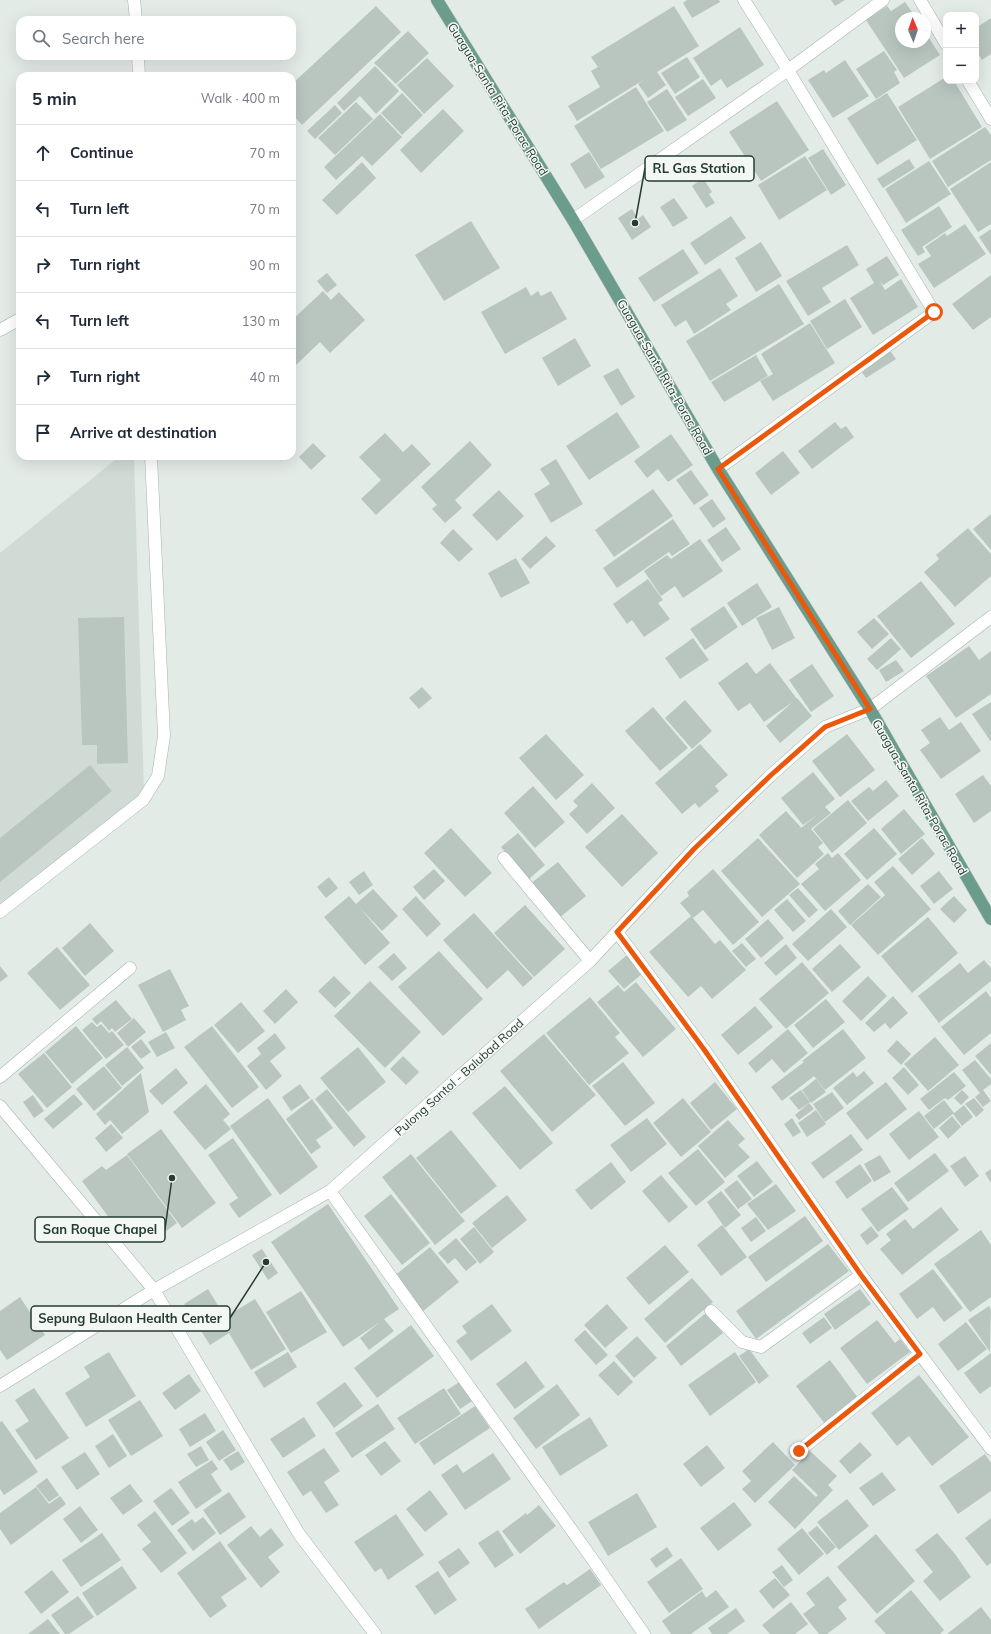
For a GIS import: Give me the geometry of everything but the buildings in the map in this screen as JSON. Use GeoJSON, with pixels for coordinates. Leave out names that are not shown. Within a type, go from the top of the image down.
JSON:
{"type":"FeatureCollection","features":[{"type":"Feature","properties":{"kind":"main road","name":"Guagua-Santa Rita-Porac Road"},"geometry":{"type":"LineString","coordinates":[[437,0],[573,220],[718,469],[870,709],[991,919]]}},
{"type":"Feature","properties":{"kind":"street"},"geometry":{"type":"LineString","coordinates":[[134,0],[136,16]]}},
{"type":"Feature","properties":{"kind":"street"},"geometry":{"type":"LineString","coordinates":[[718,469],[934,312],[744,0]]}},
{"type":"Feature","properties":{"kind":"street"},"geometry":{"type":"LineString","coordinates":[[573,220],[788,70],[883,0]]}},
{"type":"Feature","properties":{"kind":"street"},"geometry":{"type":"LineString","coordinates":[[920,0],[943,39]]}},
{"type":"Feature","properties":{"kind":"street"},"geometry":{"type":"LineString","coordinates":[[138,60],[139,72]]}},
{"type":"Feature","properties":{"kind":"street"},"geometry":{"type":"LineString","coordinates":[[970,84],[991,119]]}},
{"type":"Feature","properties":{"kind":"street"},"geometry":{"type":"LineString","coordinates":[[0,330],[16,321]]}},
{"type":"Feature","properties":{"kind":"street"},"geometry":{"type":"LineString","coordinates":[[0,912],[143,800],[158,776],[164,736],[151,460]]}},
{"type":"Feature","properties":{"kind":"street","name":"Pulong Santol - Balubad Road"},"geometry":{"type":"LineString","coordinates":[[0,1386],[154,1290],[330,1191],[590,961],[694,849],[770,776],[825,727],[870,709],[991,617]]}},
{"type":"Feature","properties":{"kind":"street"},"geometry":{"type":"LineString","coordinates":[[504,858],[590,961]]}},
{"type":"Feature","properties":{"kind":"street"},"geometry":{"type":"LineString","coordinates":[[617,932],[703,1048],[861,1275],[991,1448]]}},
{"type":"Feature","properties":{"kind":"street"},"geometry":{"type":"LineString","coordinates":[[0,1077],[130,968]]}},
{"type":"Feature","properties":{"kind":"street"},"geometry":{"type":"LineString","coordinates":[[0,1106],[154,1290],[299,1534],[375,1634]]}},
{"type":"Feature","properties":{"kind":"street"},"geometry":{"type":"LineString","coordinates":[[330,1191],[497,1427],[594,1560],[644,1634]]}},
{"type":"Feature","properties":{"kind":"street"},"geometry":{"type":"LineString","coordinates":[[711,1311],[742,1342],[760,1347],[861,1275]]}},
{"type":"Feature","properties":{"kind":"street"},"geometry":{"type":"LineString","coordinates":[[799,1451],[920,1354]]}},
{"type":"Feature","properties":{"kind":"shaded area"},"geometry":{"type":"Polygon","coordinates":[[[115,460],[134,460],[144,793],[0,903],[0,553],[115,460]]]}},
{"type":"Feature","properties":{"kind":"place","name":"RL Gas Station"},"geometry":{"type":"Point","coordinates":[635,223]}},
{"type":"Feature","properties":{"kind":"place","name":"San Roque Chapel"},"geometry":{"type":"Point","coordinates":[172,1178]}},
{"type":"Feature","properties":{"kind":"place","name":"Sepung Bulaon Health Center"},"geometry":{"type":"Point","coordinates":[266,1262]}},
{"type":"Feature","properties":{"kind":"route"},"geometry":{"type":"LineString","coordinates":[[799,1451],[920,1354],[861,1275],[703,1048],[617,932],[694,849],[770,776],[825,727],[870,709],[718,469],[934,312]]}}]}
